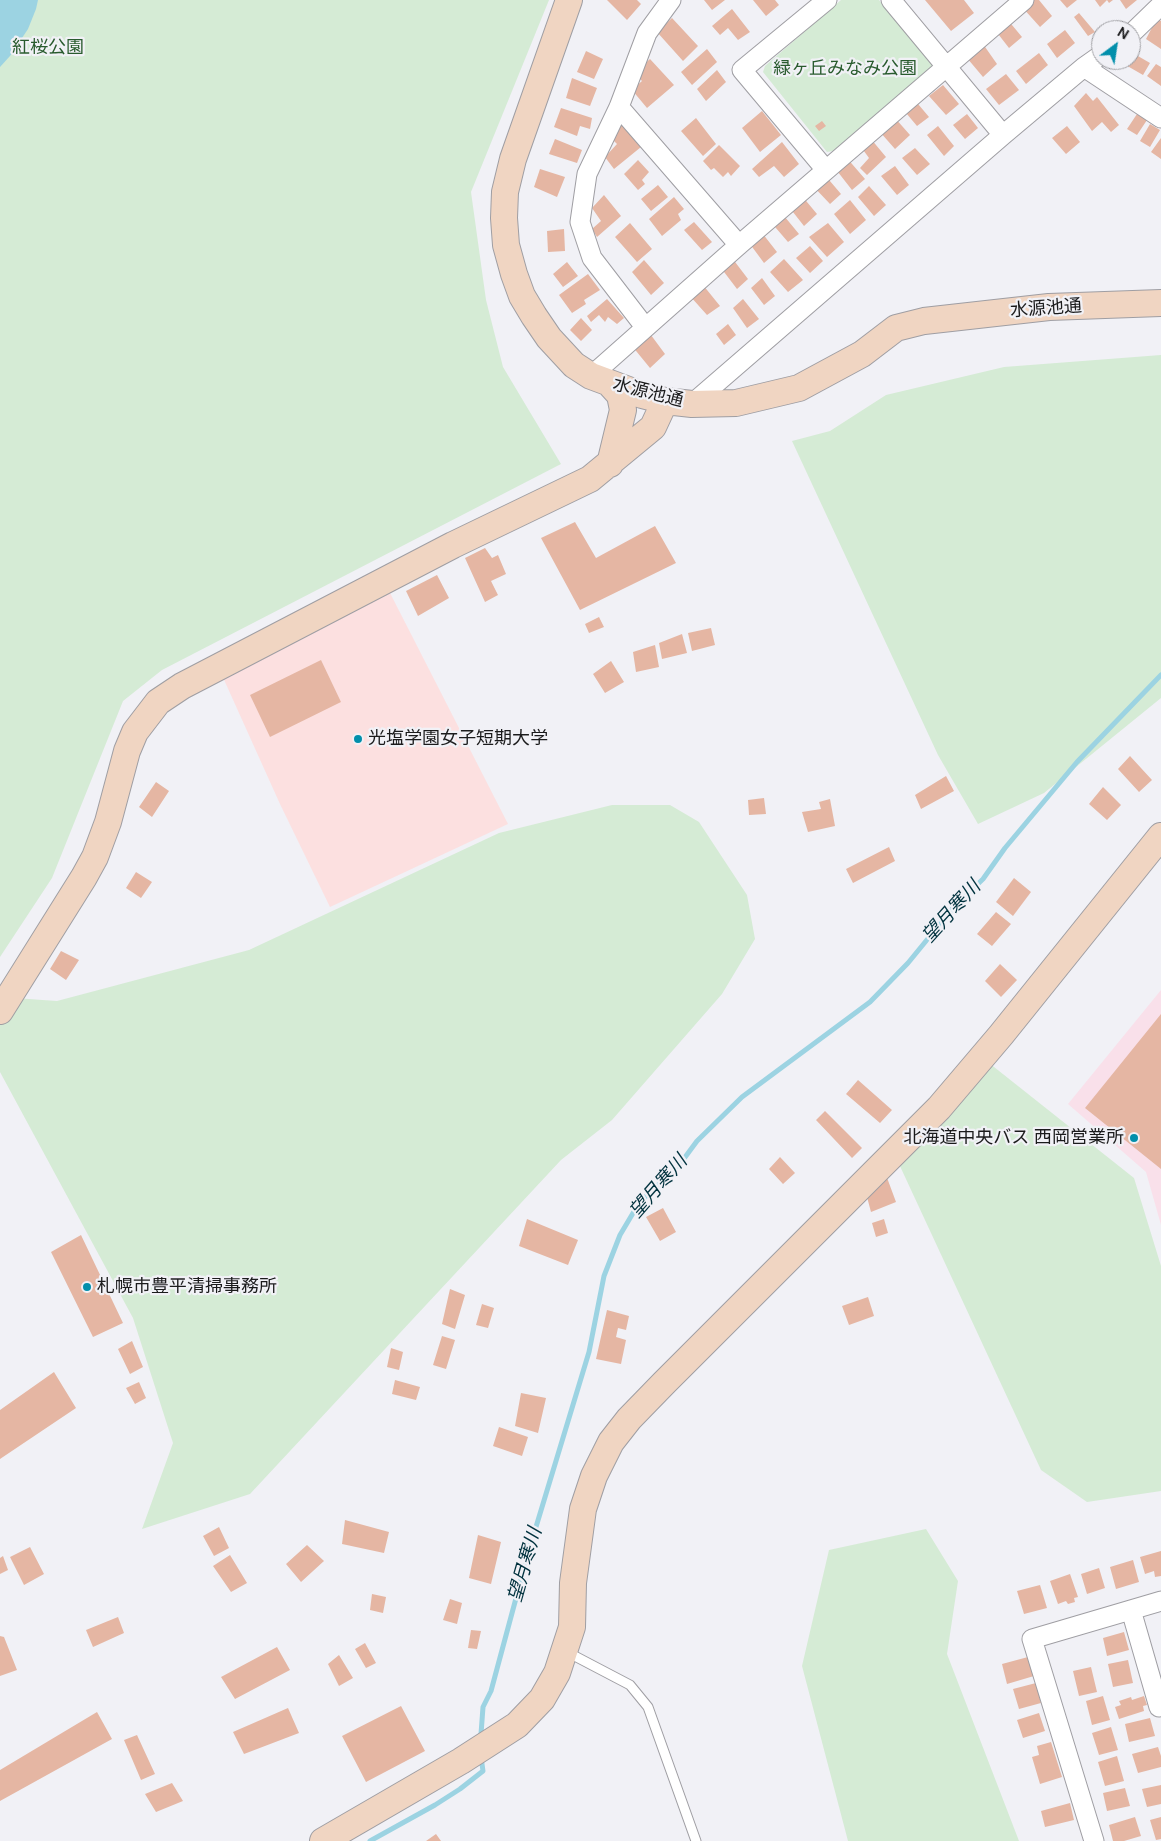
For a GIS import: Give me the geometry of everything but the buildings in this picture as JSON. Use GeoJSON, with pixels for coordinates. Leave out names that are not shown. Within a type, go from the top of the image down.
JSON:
{"type":"FeatureCollection","features":[{"type":"Feature","properties":{"kind":"street","name":"水源池通"},"geometry":{"type":"LineString","coordinates":[[569,0],[516,150],[505,192],[506,245],[514,274],[526,302],[549,338],[574,364],[600,380],[665,401],[692,404],[736,403],[799,388],[862,354],[896,328],[924,321],[1049,306],[1161,302]]}},
{"type":"Feature","properties":{"kind":"street"},"geometry":{"type":"LineString","coordinates":[[645,326],[592,258],[580,222],[587,174],[619,107],[648,32],[672,0]]}},
{"type":"Feature","properties":{"kind":"street"},"geometry":{"type":"LineString","coordinates":[[826,170],[742,70],[827,0]]}},
{"type":"Feature","properties":{"kind":"street"},"geometry":{"type":"LineString","coordinates":[[891,0],[1003,135]]}},
{"type":"Feature","properties":{"kind":"street"},"geometry":{"type":"LineString","coordinates":[[610,464],[623,410],[620,395],[600,380],[645,326],[1024,0]]}},
{"type":"Feature","properties":{"kind":"street"},"geometry":{"type":"LineString","coordinates":[[1141,24],[1161,5]]}},
{"type":"Feature","properties":{"kind":"street"},"geometry":{"type":"LineString","coordinates":[[692,404],[1003,135],[1091,62]]}},
{"type":"Feature","properties":{"kind":"street"},"geometry":{"type":"LineString","coordinates":[[1084,67],[1161,118]]}},
{"type":"Feature","properties":{"kind":"street"},"geometry":{"type":"LineString","coordinates":[[619,107],[738,245]]}},
{"type":"Feature","properties":{"kind":"street"},"geometry":{"type":"LineString","coordinates":[[0,1012],[95,857],[108,822],[127,751],[136,732],[158,702],[182,686],[453,544],[590,479],[653,427],[665,401]]}},
{"type":"Feature","properties":{"kind":"street"},"geometry":{"type":"LineString","coordinates":[[326,1840],[461,1761],[517,1725],[542,1699],[557,1674],[572,1627],[573,1583],[583,1509],[594,1476],[611,1442],[629,1419],[664,1383],[939,1108],[1007,1028],[1161,836]]}},
{"type":"Feature","properties":{"kind":"street"},"geometry":{"type":"LineString","coordinates":[[1094,1841],[1032,1639],[1161,1601]]}},
{"type":"Feature","properties":{"kind":"street"},"geometry":{"type":"LineString","coordinates":[[1131,1610],[1160,1709]]}},
{"type":"Feature","properties":{"kind":"lane"},"geometry":{"type":"LineString","coordinates":[[565,1651],[630,1685],[648,1708],[696,1841]]}},
{"type":"Feature","properties":{"kind":"shaded area","name":"光塩学園女子短期大学"},"geometry":{"type":"Polygon","coordinates":[[[389,591],[508,824],[330,907],[280,804],[221,673],[389,591]]]}},
{"type":"Feature","properties":{"kind":"shaded area","name":"北海道中央バス 西岡営業所"},"geometry":{"type":"Polygon","coordinates":[[[1161,990],[1161,1225],[1146,1172],[1068,1104],[1161,990]]]}},
{"type":"Feature","properties":{"kind":"green space","name":"紅桜公園"},"geometry":{"type":"Polygon","coordinates":[[[0,0],[549,0],[471,192],[486,300],[503,367],[561,464],[162,670],[123,701],[52,878],[0,957],[0,0]]]}},
{"type":"Feature","properties":{"kind":"green space","name":"緑ヶ丘みなみ公園"},"geometry":{"type":"Polygon","coordinates":[[[841,0],[879,0],[934,66],[833,151],[827,152],[763,72],[765,66],[841,0]]]}},
{"type":"Feature","properties":{"kind":"green space"},"geometry":{"type":"Polygon","coordinates":[[[1161,355],[1161,698],[1044,793],[978,824],[938,755],[792,441],[830,431],[886,395],[1004,367],[1161,355]]]}},
{"type":"Feature","properties":{"kind":"green space"},"geometry":{"type":"Polygon","coordinates":[[[612,805],[670,805],[699,822],[747,895],[755,939],[722,994],[612,1120],[561,1160],[250,1494],[142,1529],[173,1443],[133,1318],[0,1072],[0,997],[57,1001],[249,950],[499,833],[612,805]]]}},
{"type":"Feature","properties":{"kind":"green space"},"geometry":{"type":"Polygon","coordinates":[[[989,1063],[1134,1178],[1161,1266],[1161,1491],[1087,1502],[1041,1470],[899,1164],[989,1063]]]}},
{"type":"Feature","properties":{"kind":"green space"},"geometry":{"type":"Polygon","coordinates":[[[926,1529],[958,1581],[947,1654],[1019,1841],[848,1841],[802,1666],[829,1550],[926,1529]]]}},
{"type":"Feature","properties":{"kind":"water"},"geometry":{"type":"Polygon","coordinates":[[[0,0],[38,0],[28,29],[10,56],[0,67],[0,0]]]}},
{"type":"Feature","properties":{"kind":"waterway","name":"望月寒川"},"geometry":{"type":"LineString","coordinates":[[479,1738],[483,1707],[491,1691],[529,1550],[589,1352],[604,1276],[620,1235],[639,1203],[680,1164],[697,1141],[742,1097],[870,1002],[908,963],[953,908],[983,879],[1005,848],[1077,762],[1161,675]]}},
{"type":"Feature","properties":{"kind":"waterway","name":"望月寒川"},"geometry":{"type":"LineString","coordinates":[[370,1841],[460,1789],[483,1771],[481,1757]]}},
{"type":"Feature","properties":{"kind":"place","name":"光塩学園女子短期大学"},"geometry":{"type":"Point","coordinates":[358,739]}},
{"type":"Feature","properties":{"kind":"place","name":"北海道中央バス 西岡営業所"},"geometry":{"type":"Point","coordinates":[1134,1138]}},
{"type":"Feature","properties":{"kind":"place","name":"札幌市豊平清掃事務所"},"geometry":{"type":"Point","coordinates":[87,1287]}}]}
